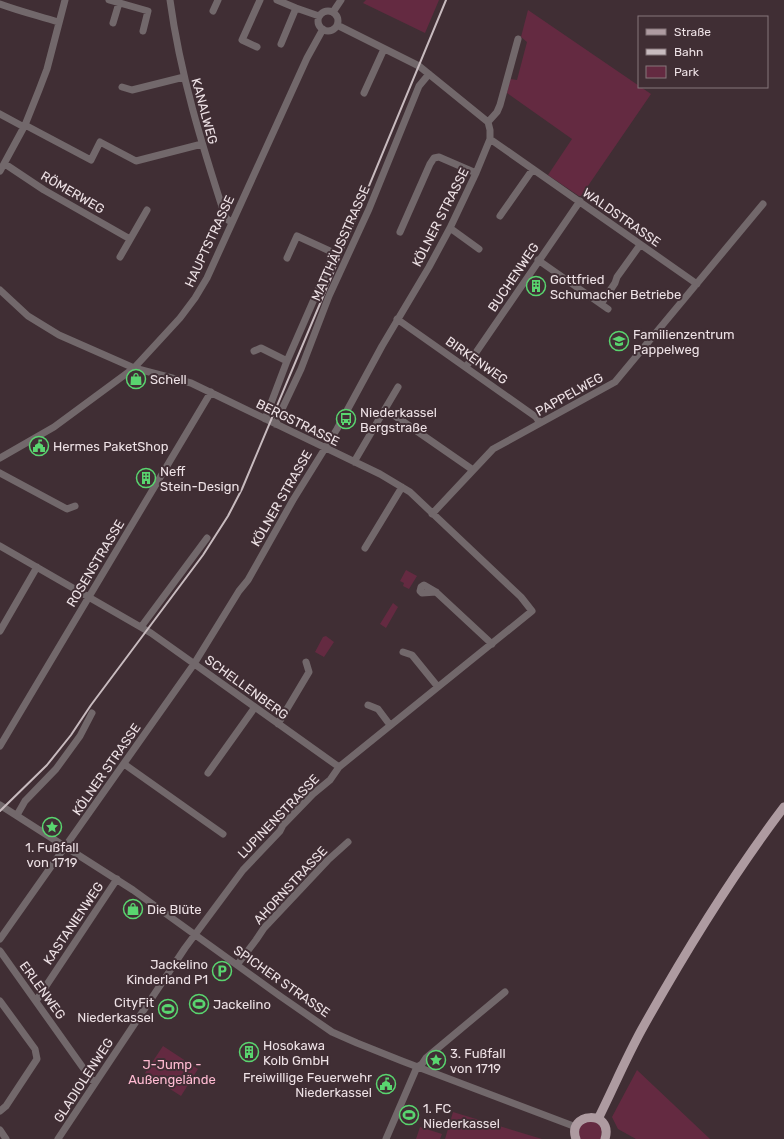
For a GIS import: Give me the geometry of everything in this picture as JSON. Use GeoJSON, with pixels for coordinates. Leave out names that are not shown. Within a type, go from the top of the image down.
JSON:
{"type":"FeatureCollection","features":[{"type":"Feature","properties":{"kind":"main road"},"geometry":{"type":"LineString","coordinates":[[598,1119],[642,1030],[686,951],[727,886],[784,806]]}},
{"type":"Feature","properties":{"kind":"main road"},"geometry":{"type":"LineString","coordinates":[[576,1139],[575,1132],[578,1122],[587,1117],[598,1119],[604,1125],[606,1139]]}},
{"type":"Feature","properties":{"kind":"street"},"geometry":{"type":"LineString","coordinates":[[0,171],[24,126],[46,69],[65,0]]}},
{"type":"Feature","properties":{"kind":"street"},"geometry":{"type":"LineString","coordinates":[[109,0],[148,11],[143,31]]}},
{"type":"Feature","properties":{"kind":"street","name":"KANALWEG"},"geometry":{"type":"LineString","coordinates":[[170,0],[174,29],[184,77],[202,144],[225,216],[232,222]]}},
{"type":"Feature","properties":{"kind":"street"},"geometry":{"type":"LineString","coordinates":[[213,11],[218,0]]}},
{"type":"Feature","properties":{"kind":"street"},"geometry":{"type":"LineString","coordinates":[[257,47],[242,40],[260,0]]}},
{"type":"Feature","properties":{"kind":"street"},"geometry":{"type":"LineString","coordinates":[[277,0],[319,16]]}},
{"type":"Feature","properties":{"kind":"street"},"geometry":{"type":"LineString","coordinates":[[333,12],[341,0]]}},
{"type":"Feature","properties":{"kind":"street"},"geometry":{"type":"LineString","coordinates":[[113,23],[119,3]]}},
{"type":"Feature","properties":{"kind":"street"},"geometry":{"type":"LineString","coordinates":[[0,4],[58,22]]}},
{"type":"Feature","properties":{"kind":"street"},"geometry":{"type":"LineString","coordinates":[[281,44],[296,8]]}},
{"type":"Feature","properties":{"kind":"street"},"geometry":{"type":"LineString","coordinates":[[325,12],[333,12],[337,18],[337,25],[329,31],[323,29],[318,23],[319,16],[325,12]]}},
{"type":"Feature","properties":{"kind":"street"},"geometry":{"type":"LineString","coordinates":[[337,25],[419,66],[488,122],[497,112],[500,105],[518,39]]}},
{"type":"Feature","properties":{"kind":"street","name":"HAUPTSTRASSE"},"geometry":{"type":"LineString","coordinates":[[0,458],[54,428],[134,368],[180,318],[195,298],[207,278],[305,62],[323,29]]}},
{"type":"Feature","properties":{"kind":"street"},"geometry":{"type":"LineString","coordinates":[[364,93],[384,49]]}},
{"type":"Feature","properties":{"kind":"street","name":"MATTHÄUSSTRASSE"},"geometry":{"type":"LineString","coordinates":[[275,424],[301,369],[329,296],[369,209],[419,86],[428,74]]}},
{"type":"Feature","properties":{"kind":"street"},"geometry":{"type":"LineString","coordinates":[[122,87],[132,90],[184,77]]}},
{"type":"Feature","properties":{"kind":"street"},"geometry":{"type":"LineString","coordinates":[[0,114],[91,160],[100,142],[136,161],[202,144]]}},
{"type":"Feature","properties":{"kind":"street","name":"KÖLNER STRASSE"},"geometry":{"type":"LineString","coordinates":[[0,939],[194,664],[239,591],[248,580],[297,494],[337,429],[397,319],[429,267],[450,228],[490,139],[488,122]]}},
{"type":"Feature","properties":{"kind":"street","name":"WALDSTRASSE"},"geometry":{"type":"LineString","coordinates":[[490,139],[697,284]]}},
{"type":"Feature","properties":{"kind":"street"},"geometry":{"type":"LineString","coordinates":[[400,232],[434,158],[439,156],[476,173]]}},
{"type":"Feature","properties":{"kind":"street","name":"RÖMERWEG"},"geometry":{"type":"LineString","coordinates":[[5,164],[44,190],[130,239]]}},
{"type":"Feature","properties":{"kind":"street"},"geometry":{"type":"LineString","coordinates":[[500,216],[533,169]]}},
{"type":"Feature","properties":{"kind":"street","name":"BUCHENWEG"},"geometry":{"type":"LineString","coordinates":[[466,367],[538,260],[580,201]]}},
{"type":"Feature","properties":{"kind":"street","name":"PAPPELWEG"},"geometry":{"type":"LineString","coordinates":[[432,514],[493,449],[615,382],[764,204]]}},
{"type":"Feature","properties":{"kind":"street"},"geometry":{"type":"LineString","coordinates":[[120,257],[147,210]]}},
{"type":"Feature","properties":{"kind":"street"},"geometry":{"type":"LineString","coordinates":[[450,228],[479,249]]}},
{"type":"Feature","properties":{"kind":"street"},"geometry":{"type":"LineString","coordinates":[[265,418],[287,361],[315,300],[329,265],[332,252],[297,236],[287,258]]}},
{"type":"Feature","properties":{"kind":"street"},"geometry":{"type":"LineString","coordinates":[[601,304],[615,283],[617,277],[640,245]]}},
{"type":"Feature","properties":{"kind":"street"},"geometry":{"type":"LineString","coordinates":[[538,260],[608,309]]}},
{"type":"Feature","properties":{"kind":"street","name":"BERGSTRASSE"},"geometry":{"type":"LineString","coordinates":[[0,290],[28,316],[59,335],[134,368],[191,383],[380,474],[410,492],[521,597],[532,611],[511,628]]}},
{"type":"Feature","properties":{"kind":"street","name":"BIRKENWEG"},"geometry":{"type":"LineString","coordinates":[[397,319],[536,416],[540,423]]}},
{"type":"Feature","properties":{"kind":"street"},"geometry":{"type":"LineString","coordinates":[[254,351],[261,348],[287,361]]}},
{"type":"Feature","properties":{"kind":"street"},"geometry":{"type":"LineString","coordinates":[[354,462],[398,387]]}},
{"type":"Feature","properties":{"kind":"street","name":"ROSENSTRASSE"},"geometry":{"type":"LineString","coordinates":[[0,746],[211,392]]}},
{"type":"Feature","properties":{"kind":"street"},"geometry":{"type":"LineString","coordinates":[[385,409],[473,470]]}},
{"type":"Feature","properties":{"kind":"street"},"geometry":{"type":"LineString","coordinates":[[0,473],[67,509],[75,506]]}},
{"type":"Feature","properties":{"kind":"street"},"geometry":{"type":"LineString","coordinates":[[365,548],[402,487]]}},
{"type":"Feature","properties":{"kind":"street"},"geometry":{"type":"LineString","coordinates":[[141,627],[207,538]]}},
{"type":"Feature","properties":{"kind":"street","name":"SCHELLENBERG"},"geometry":{"type":"LineString","coordinates":[[0,546],[141,627],[339,767]]}},
{"type":"Feature","properties":{"kind":"street"},"geometry":{"type":"LineString","coordinates":[[0,631],[37,567]]}},
{"type":"Feature","properties":{"kind":"street"},"geometry":{"type":"LineString","coordinates":[[436,592],[492,644]]}},
{"type":"Feature","properties":{"kind":"street","name":"LUPINENSTRASSE"},"geometry":{"type":"LineString","coordinates":[[195,935],[243,870],[313,794],[330,780],[339,767],[511,628]]}},
{"type":"Feature","properties":{"kind":"street"},"geometry":{"type":"LineString","coordinates":[[403,652],[412,655],[438,687]]}},
{"type":"Feature","properties":{"kind":"street"},"geometry":{"type":"LineString","coordinates":[[278,724],[309,672],[306,662]]}},
{"type":"Feature","properties":{"kind":"street"},"geometry":{"type":"LineString","coordinates":[[368,705],[378,709],[390,725]]}},
{"type":"Feature","properties":{"kind":"street"},"geometry":{"type":"LineString","coordinates":[[208,772],[255,707]]}},
{"type":"Feature","properties":{"kind":"street"},"geometry":{"type":"LineString","coordinates":[[17,815],[25,801],[56,769],[80,736],[92,713]]}},
{"type":"Feature","properties":{"kind":"street"},"geometry":{"type":"LineString","coordinates":[[124,764],[223,834]]}},
{"type":"Feature","properties":{"kind":"street","name":"SPICHER STRASSE"},"geometry":{"type":"LineString","coordinates":[[0,805],[117,879],[332,1032],[417,1067],[576,1127]]}},
{"type":"Feature","properties":{"kind":"street","name":"AHORNSTRASSE"},"geometry":{"type":"LineString","coordinates":[[236,965],[264,928],[348,842]]}},
{"type":"Feature","properties":{"kind":"street","name":"KASTANIENWEG"},"geometry":{"type":"LineString","coordinates":[[36,1000],[117,879]]}},
{"type":"Feature","properties":{"kind":"street","name":"GLADIOLENWEG"},"geometry":{"type":"LineString","coordinates":[[58,1139],[195,935]]}},
{"type":"Feature","properties":{"kind":"street","name":"ERLENWEG"},"geometry":{"type":"LineString","coordinates":[[0,951],[91,1079],[95,1082]]}},
{"type":"Feature","properties":{"kind":"street"},"geometry":{"type":"LineString","coordinates":[[386,1139],[417,1067],[505,992]]}},
{"type":"Feature","properties":{"kind":"street"},"geometry":{"type":"LineString","coordinates":[[0,1001],[35,1049],[37,1059],[6,1106],[0,1111]]}},
{"type":"Feature","properties":{"kind":"street"},"geometry":{"type":"LineString","coordinates":[[0,1130],[6,1139]]}},
{"type":"Feature","properties":{"kind":"green space"},"geometry":{"type":"Polygon","coordinates":[[[366,0],[439,0],[425,33],[363,3],[366,0]]]}},
{"type":"Feature","properties":{"kind":"green space"},"geometry":{"type":"Polygon","coordinates":[[[528,10],[638,85],[638,88],[642,88],[651,94],[581,196],[548,175],[572,139],[507,93],[510,79],[517,80],[527,42],[521,37],[528,10]]]}},
{"type":"Feature","properties":{"kind":"green space"},"geometry":{"type":"Polygon","coordinates":[[[406,570],[417,576],[409,589],[403,586],[404,583],[400,581],[406,570]]]}},
{"type":"Feature","properties":{"kind":"green space"},"geometry":{"type":"Polygon","coordinates":[[[393,603],[398,607],[386,628],[380,624],[393,603]]]}},
{"type":"Feature","properties":{"kind":"green space"},"geometry":{"type":"Polygon","coordinates":[[[326,636],[334,642],[324,657],[315,652],[323,637],[326,636]]]}},
{"type":"Feature","properties":{"kind":"green space","name":"J-Jump - Außengelände"},"geometry":{"type":"Polygon","coordinates":[[[163,1046],[198,1069],[181,1096],[145,1073],[163,1046]]]}},
{"type":"Feature","properties":{"kind":"green space"},"geometry":{"type":"Polygon","coordinates":[[[637,1070],[710,1139],[636,1139],[618,1129],[612,1117],[637,1070]]]}},
{"type":"Feature","properties":{"kind":"green space"},"geometry":{"type":"Polygon","coordinates":[[[453,1112],[542,1139],[445,1139],[453,1112]]]}},
{"type":"Feature","properties":{"kind":"green space"},"geometry":{"type":"Polygon","coordinates":[[[584,1122],[596,1122],[602,1128],[601,1139],[579,1139],[579,1127],[584,1122]]]}},
{"type":"Feature","properties":{"kind":"green space"},"geometry":{"type":"Polygon","coordinates":[[[420,1127],[442,1134],[440,1139],[416,1139],[420,1127]]]}},
{"type":"Feature","properties":{"kind":"railway"},"geometry":{"type":"LineString","coordinates":[[0,811],[47,765],[71,735],[91,705],[203,555],[228,516],[242,489],[446,0]]}},
{"type":"Feature","properties":{"kind":"place","name":"Gottfried Schumacher Betriebe"},"geometry":{"type":"Point","coordinates":[536,286]}},
{"type":"Feature","properties":{"kind":"place","name":"Familienzentrum Pappelweg"},"geometry":{"type":"Point","coordinates":[619,341]}},
{"type":"Feature","properties":{"kind":"place","name":"Schell"},"geometry":{"type":"Point","coordinates":[136,379]}},
{"type":"Feature","properties":{"kind":"place","name":"Niederkassel Bergstraße"},"geometry":{"type":"Point","coordinates":[346,419]}},
{"type":"Feature","properties":{"kind":"place","name":"Hermes PaketShop"},"geometry":{"type":"Point","coordinates":[39,446]}},
{"type":"Feature","properties":{"kind":"place","name":"Neff Stein-Design"},"geometry":{"type":"Point","coordinates":[146,478]}},
{"type":"Feature","properties":{"kind":"place","name":"1. Fußfall von 1719"},"geometry":{"type":"Point","coordinates":[52,827]}},
{"type":"Feature","properties":{"kind":"place","name":"Die Blüte"},"geometry":{"type":"Point","coordinates":[133,909]}},
{"type":"Feature","properties":{"kind":"place","name":"Jackelino Kinderland P1"},"geometry":{"type":"Point","coordinates":[222,971]}},
{"type":"Feature","properties":{"kind":"place","name":"Jackelino"},"geometry":{"type":"Point","coordinates":[199,1004]}},
{"type":"Feature","properties":{"kind":"place","name":"CityFit Niederkassel"},"geometry":{"type":"Point","coordinates":[168,1009]}},
{"type":"Feature","properties":{"kind":"place","name":"Hosokawa Kolb GmbH"},"geometry":{"type":"Point","coordinates":[249,1052]}},
{"type":"Feature","properties":{"kind":"place","name":"3. Fußfall von 1719"},"geometry":{"type":"Point","coordinates":[436,1060]}},
{"type":"Feature","properties":{"kind":"place","name":"Freiwillige Feuerwehr Niederkassel"},"geometry":{"type":"Point","coordinates":[386,1084]}},
{"type":"Feature","properties":{"kind":"place","name":"1. FC Niederkassel"},"geometry":{"type":"Point","coordinates":[409,1115]}}]}
